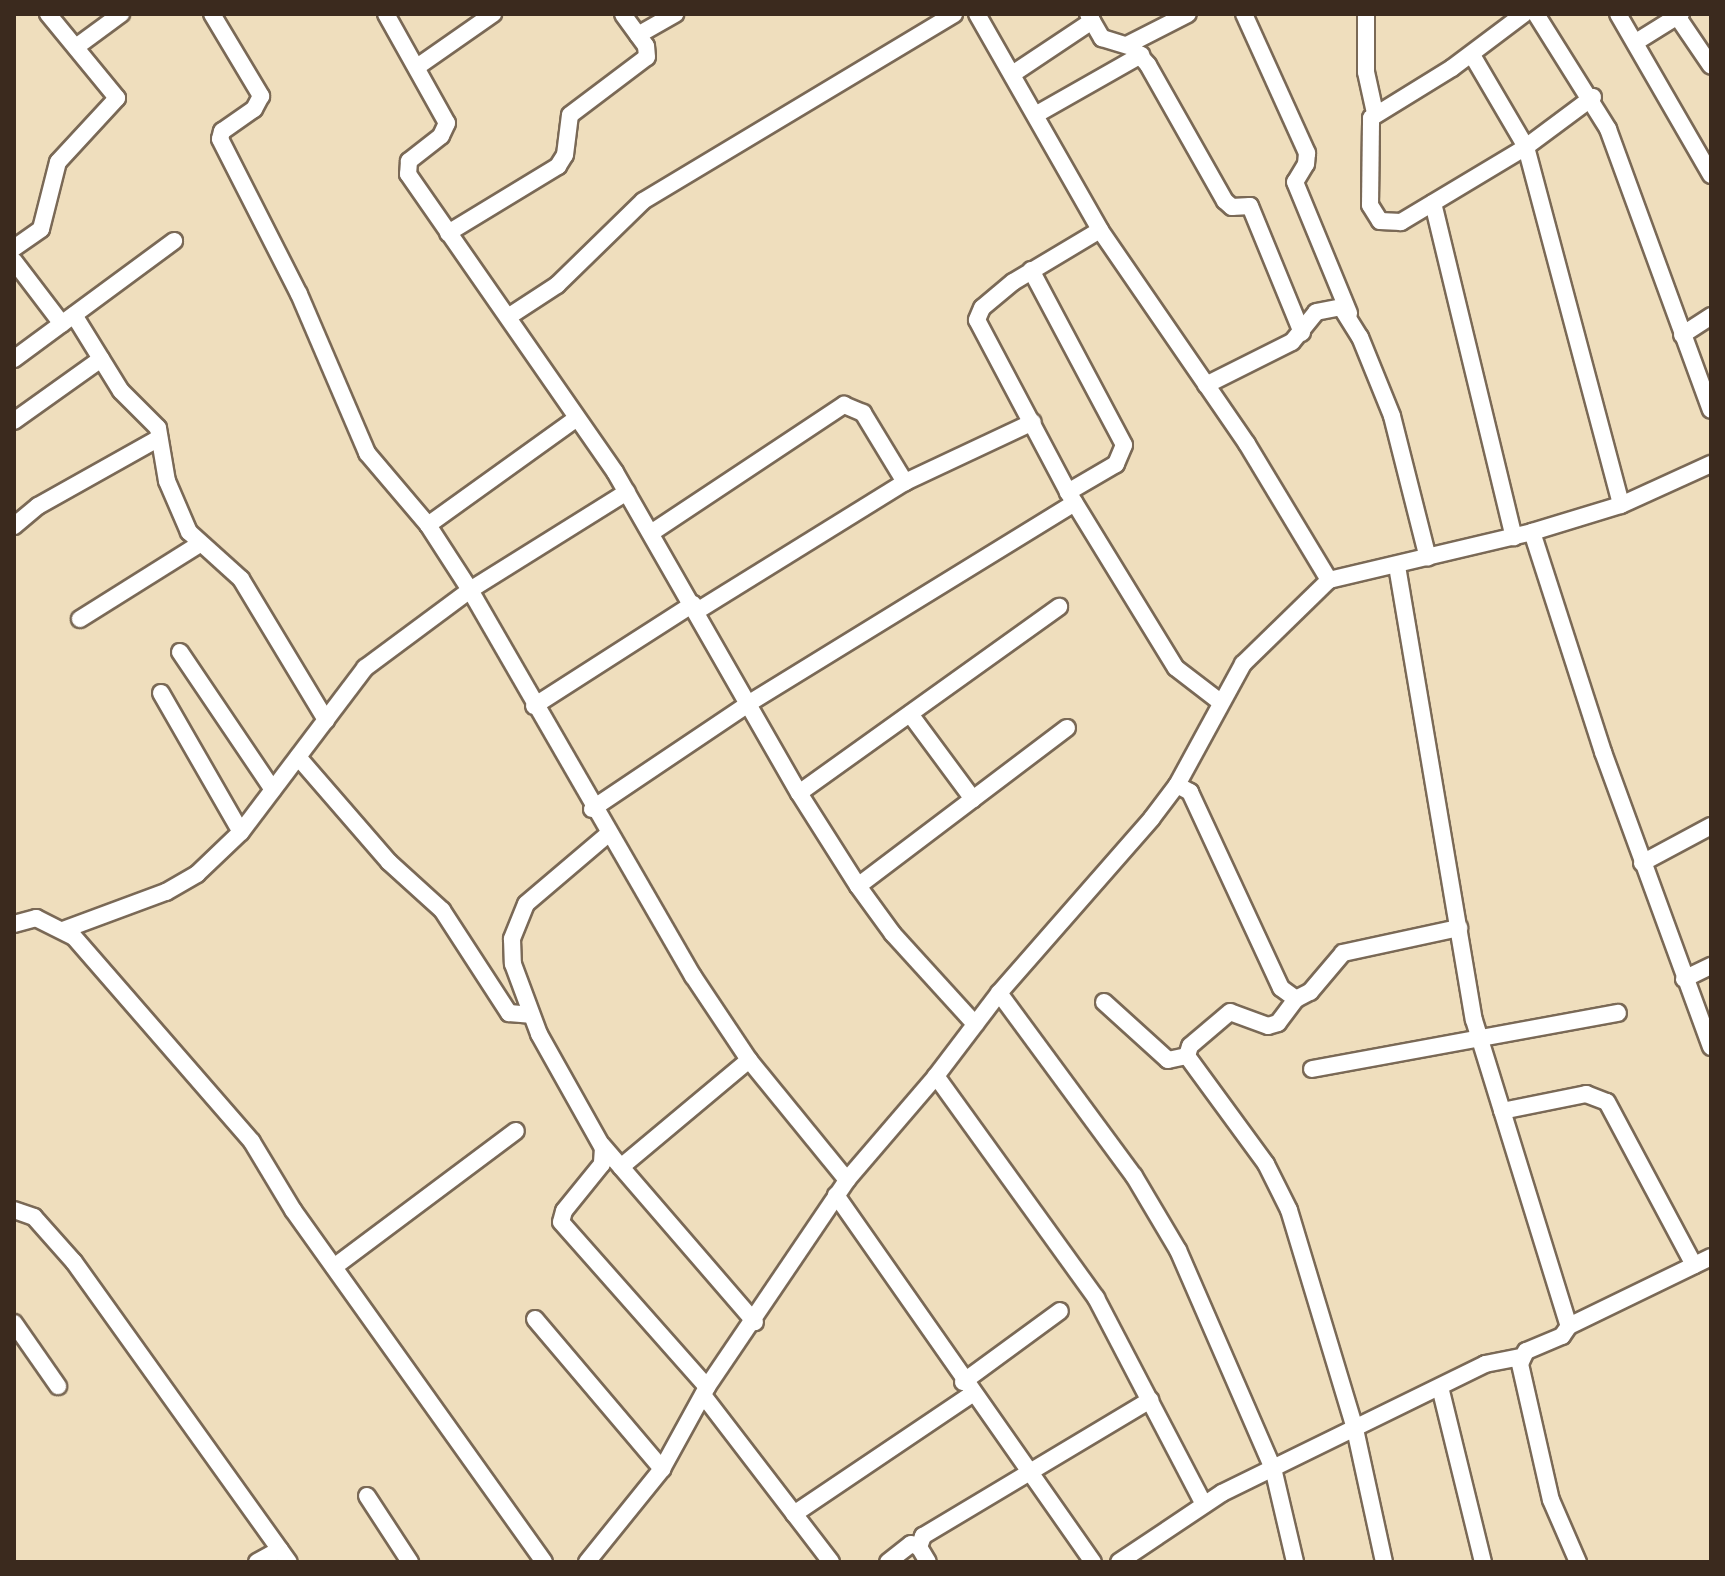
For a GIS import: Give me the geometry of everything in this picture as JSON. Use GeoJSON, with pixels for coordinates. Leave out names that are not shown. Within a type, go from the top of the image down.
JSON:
{"type":"FeatureCollection","features":[{"type":"Feature","properties":{"kind":"street"},"geometry":{"type":"LineString","coordinates":[[14,248],[41,229],[58,162],[116,103],[115,93],[48,14]]}},
{"type":"Feature","properties":{"kind":"street"},"geometry":{"type":"LineString","coordinates":[[76,47],[121,14]]}},
{"type":"Feature","properties":{"kind":"street"},"geometry":{"type":"LineString","coordinates":[[212,14],[261,96],[254,109],[222,131],[220,139],[299,294],[367,453],[428,525],[470,590],[607,835],[749,1060],[847,1180]]}},
{"type":"Feature","properties":{"kind":"street"},"geometry":{"type":"LineString","coordinates":[[386,14],[447,123],[407,168],[448,233],[627,492],[751,702],[799,793],[858,886],[893,934],[975,1024]]}},
{"type":"Feature","properties":{"kind":"street"},"geometry":{"type":"LineString","coordinates":[[417,67],[493,14]]}},
{"type":"Feature","properties":{"kind":"street"},"geometry":{"type":"LineString","coordinates":[[448,233],[558,166],[565,155],[570,115],[647,57],[638,35],[623,14]]}},
{"type":"Feature","properties":{"kind":"street"},"geometry":{"type":"LineString","coordinates":[[638,35],[675,14]]}},
{"type":"Feature","properties":{"kind":"street"},"geometry":{"type":"LineString","coordinates":[[508,317],[557,285],[643,201],[954,14]]}},
{"type":"Feature","properties":{"kind":"street"},"geometry":{"type":"LineString","coordinates":[[977,14],[1014,73],[1100,230],[1206,385],[1329,580]]}},
{"type":"Feature","properties":{"kind":"street"},"geometry":{"type":"LineString","coordinates":[[1127,45],[1188,14]]}},
{"type":"Feature","properties":{"kind":"street"},"geometry":{"type":"LineString","coordinates":[[1244,14],[1307,153],[1306,164],[1295,182],[1392,416],[1428,558]]}},
{"type":"Feature","properties":{"kind":"street"},"geometry":{"type":"LineString","coordinates":[[1366,14],[1366,72],[1375,113]]}},
{"type":"Feature","properties":{"kind":"street"},"geometry":{"type":"LineString","coordinates":[[1524,14],[1472,55],[1375,113],[1368,125],[1374,215],[1390,225],[1433,203],[1526,147],[1593,97]]}},
{"type":"Feature","properties":{"kind":"street"},"geometry":{"type":"LineString","coordinates":[[1536,14],[1593,97],[1642,211],[1682,335],[1711,410]]}},
{"type":"Feature","properties":{"kind":"street"},"geometry":{"type":"LineString","coordinates":[[1618,14],[1711,175]]}},
{"type":"Feature","properties":{"kind":"street"},"geometry":{"type":"LineString","coordinates":[[1636,42],[1679,15],[1711,66]]}},
{"type":"Feature","properties":{"kind":"street"},"geometry":{"type":"LineString","coordinates":[[1014,73],[1090,17],[1107,42],[1127,45],[1141,55],[1225,201],[1232,207],[1250,206],[1302,333]]}},
{"type":"Feature","properties":{"kind":"street"},"geometry":{"type":"LineString","coordinates":[[1037,114],[1141,55]]}},
{"type":"Feature","properties":{"kind":"street"},"geometry":{"type":"LineString","coordinates":[[1472,55],[1526,147],[1621,505]]}},
{"type":"Feature","properties":{"kind":"street"},"geometry":{"type":"LineString","coordinates":[[1433,203],[1514,537]]}},
{"type":"Feature","properties":{"kind":"street"},"geometry":{"type":"LineString","coordinates":[[1100,230],[1031,270],[976,317],[1072,498],[1176,668],[1219,701]]}},
{"type":"Feature","properties":{"kind":"street"},"geometry":{"type":"LineString","coordinates":[[14,359],[174,241]]}},
{"type":"Feature","properties":{"kind":"street"},"geometry":{"type":"LineString","coordinates":[[14,261],[101,359],[121,391],[153,420],[167,481],[198,545],[241,579],[326,720]]}},
{"type":"Feature","properties":{"kind":"street"},"geometry":{"type":"LineString","coordinates":[[592,809],[751,702],[1072,498],[1116,464],[1124,445],[1031,270]]}},
{"type":"Feature","properties":{"kind":"street"},"geometry":{"type":"LineString","coordinates":[[1206,385],[1302,333],[1316,312],[1332,306],[1349,313]]}},
{"type":"Feature","properties":{"kind":"street"},"geometry":{"type":"LineString","coordinates":[[1682,335],[1711,316]]}},
{"type":"Feature","properties":{"kind":"street"},"geometry":{"type":"LineString","coordinates":[[14,421],[101,359]]}},
{"type":"Feature","properties":{"kind":"street"},"geometry":{"type":"LineString","coordinates":[[651,533],[844,405],[863,413],[905,482]]}},
{"type":"Feature","properties":{"kind":"street"},"geometry":{"type":"LineString","coordinates":[[428,525],[577,418]]}},
{"type":"Feature","properties":{"kind":"street"},"geometry":{"type":"LineString","coordinates":[[534,706],[905,482],[1033,422]]}},
{"type":"Feature","properties":{"kind":"street"},"geometry":{"type":"LineString","coordinates":[[14,526],[38,506],[159,438]]}},
{"type":"Feature","properties":{"kind":"street"},"geometry":{"type":"LineString","coordinates":[[589,1561],[662,1469],[705,1391],[755,1322],[847,1180],[936,1076],[999,993],[1177,785],[1219,701],[1243,664],[1329,580],[1532,532],[1621,505],[1711,465]]}},
{"type":"Feature","properties":{"kind":"street"},"geometry":{"type":"LineString","coordinates":[[63,930],[166,892],[197,874],[241,832],[365,668],[470,590],[627,492]]}},
{"type":"Feature","properties":{"kind":"street"},"geometry":{"type":"LineString","coordinates":[[1532,532],[1642,863],[1711,1047]]}},
{"type":"Feature","properties":{"kind":"street"},"geometry":{"type":"LineString","coordinates":[[80,619],[198,545]]}},
{"type":"Feature","properties":{"kind":"street"},"geometry":{"type":"LineString","coordinates":[[1397,566],[1480,1039],[1569,1326]]}},
{"type":"Feature","properties":{"kind":"street"},"geometry":{"type":"LineString","coordinates":[[799,793],[1059,607]]}},
{"type":"Feature","properties":{"kind":"street"},"geometry":{"type":"LineString","coordinates":[[180,652],[273,790]]}},
{"type":"Feature","properties":{"kind":"street"},"geometry":{"type":"LineString","coordinates":[[161,693],[241,832]]}},
{"type":"Feature","properties":{"kind":"street"},"geometry":{"type":"LineString","coordinates":[[910,714],[973,799]]}},
{"type":"Feature","properties":{"kind":"street"},"geometry":{"type":"LineString","coordinates":[[858,886],[1067,728]]}},
{"type":"Feature","properties":{"kind":"street"},"geometry":{"type":"LineString","coordinates":[[298,757],[395,868],[442,910],[509,1013],[530,1015]]}},
{"type":"Feature","properties":{"kind":"street"},"geometry":{"type":"LineString","coordinates":[[1177,785],[1190,792],[1277,980],[1296,999]]}},
{"type":"Feature","properties":{"kind":"street"},"geometry":{"type":"LineString","coordinates":[[1642,863],[1711,826]]}},
{"type":"Feature","properties":{"kind":"street"},"geometry":{"type":"LineString","coordinates":[[607,835],[526,904],[516,920],[513,964],[530,1015],[602,1145],[755,1322]]}},
{"type":"Feature","properties":{"kind":"street"},"geometry":{"type":"LineString","coordinates":[[14,924],[36,918],[63,930],[252,1142],[334,1267],[544,1562]]}},
{"type":"Feature","properties":{"kind":"street"},"geometry":{"type":"LineString","coordinates":[[1187,1056],[1190,1046],[1230,1012],[1268,1026],[1278,1023],[1296,999],[1310,992],[1343,953],[1459,928]]}},
{"type":"Feature","properties":{"kind":"street"},"geometry":{"type":"LineString","coordinates":[[1684,979],[1711,966]]}},
{"type":"Feature","properties":{"kind":"street"},"geometry":{"type":"LineString","coordinates":[[999,993],[1157,1212],[1273,1468],[1295,1562]]}},
{"type":"Feature","properties":{"kind":"street"},"geometry":{"type":"LineString","coordinates":[[1104,1002],[1168,1060],[1187,1056]]}},
{"type":"Feature","properties":{"kind":"street"},"geometry":{"type":"LineString","coordinates":[[1312,1069],[1618,1013]]}},
{"type":"Feature","properties":{"kind":"street"},"geometry":{"type":"LineString","coordinates":[[1187,1056],[1266,1164],[1289,1210],[1355,1429],[1384,1562]]}},
{"type":"Feature","properties":{"kind":"street"},"geometry":{"type":"LineString","coordinates":[[621,1167],[749,1060]]}},
{"type":"Feature","properties":{"kind":"street"},"geometry":{"type":"LineString","coordinates":[[936,1076],[1096,1298],[1204,1505]]}},
{"type":"Feature","properties":{"kind":"street"},"geometry":{"type":"LineString","coordinates":[[1502,1111],[1586,1094],[1607,1102],[1694,1265]]}},
{"type":"Feature","properties":{"kind":"street"},"geometry":{"type":"LineString","coordinates":[[334,1267],[516,1131]]}},
{"type":"Feature","properties":{"kind":"street"},"geometry":{"type":"LineString","coordinates":[[602,1145],[602,1164],[564,1211],[561,1222],[705,1391],[831,1562]]}},
{"type":"Feature","properties":{"kind":"street"},"geometry":{"type":"LineString","coordinates":[[836,1195],[968,1388],[1093,1562]]}},
{"type":"Feature","properties":{"kind":"street"},"geometry":{"type":"LineString","coordinates":[[14,1210],[34,1217],[74,1262],[284,1555],[257,1562]]}},
{"type":"Feature","properties":{"kind":"street"},"geometry":{"type":"LineString","coordinates":[[1119,1562],[1204,1505],[1273,1468],[1504,1357],[1521,1357],[1562,1336],[1569,1326],[1711,1257]]}},
{"type":"Feature","properties":{"kind":"street"},"geometry":{"type":"LineString","coordinates":[[794,1514],[968,1388],[1060,1311]]}},
{"type":"Feature","properties":{"kind":"street"},"geometry":{"type":"LineString","coordinates":[[535,1319],[662,1469]]}},
{"type":"Feature","properties":{"kind":"street"},"geometry":{"type":"LineString","coordinates":[[14,1323],[58,1386]]}},
{"type":"Feature","properties":{"kind":"street"},"geometry":{"type":"LineString","coordinates":[[1521,1357],[1551,1500],[1578,1562]]}},
{"type":"Feature","properties":{"kind":"street"},"geometry":{"type":"LineString","coordinates":[[1440,1387],[1483,1562]]}},
{"type":"Feature","properties":{"kind":"street"},"geometry":{"type":"LineString","coordinates":[[924,1554],[923,1536],[1150,1400]]}},
{"type":"Feature","properties":{"kind":"street"},"geometry":{"type":"LineString","coordinates":[[367,1496],[410,1562]]}},
{"type":"Feature","properties":{"kind":"street"},"geometry":{"type":"LineString","coordinates":[[888,1562],[911,1544],[924,1554]]}}]}
